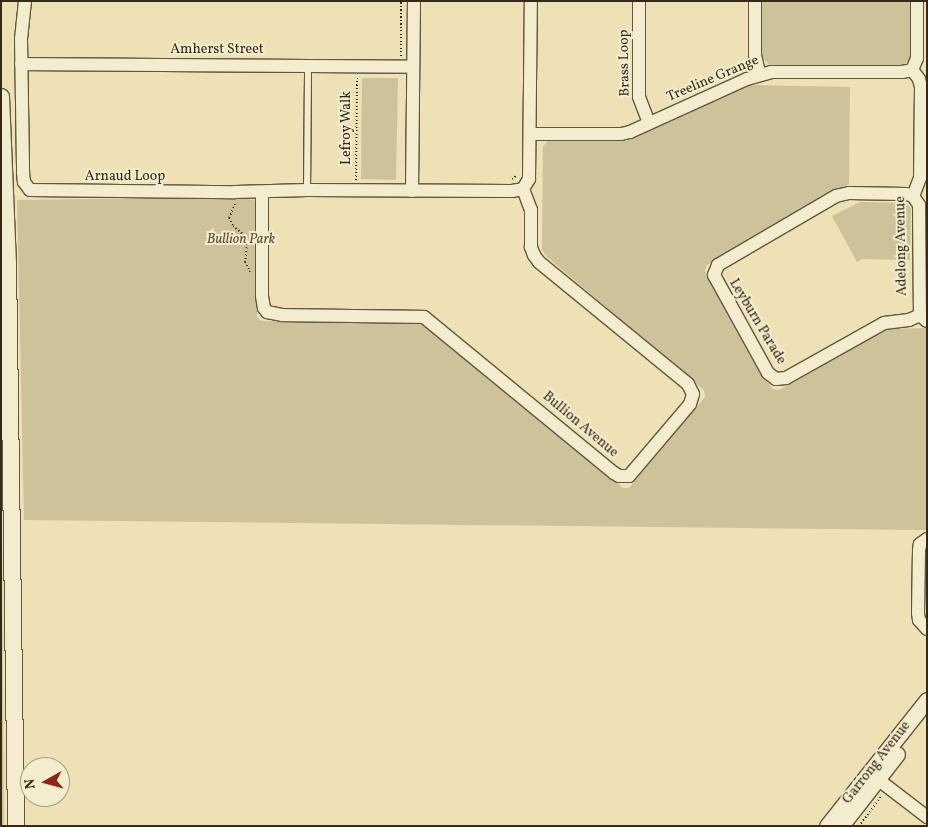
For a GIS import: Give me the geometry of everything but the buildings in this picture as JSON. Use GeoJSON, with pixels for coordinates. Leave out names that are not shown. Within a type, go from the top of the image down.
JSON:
{"type":"FeatureCollection","features":[{"type":"Feature","properties":{"kind":"main road"},"geometry":{"type":"LineString","coordinates":[[1,97],[8,262],[16,826]]}},
{"type":"Feature","properties":{"kind":"main road"},"geometry":{"type":"LineString","coordinates":[[1,202],[8,262]]}},
{"type":"Feature","properties":{"kind":"street","name":"Arnaud Loop"},"geometry":{"type":"LineString","coordinates":[[25,1],[21,29],[23,173],[24,182],[30,190],[512,192],[523,189]]}},
{"type":"Feature","properties":{"kind":"street"},"geometry":{"type":"LineString","coordinates":[[412,191],[414,1]]}},
{"type":"Feature","properties":{"kind":"street"},"geometry":{"type":"LineString","coordinates":[[523,189],[530,179],[531,1]]}},
{"type":"Feature","properties":{"kind":"street","name":"Brass Loop"},"geometry":{"type":"LineString","coordinates":[[639,1],[639,97],[649,123]]}},
{"type":"Feature","properties":{"kind":"street"},"geometry":{"type":"LineString","coordinates":[[755,1],[755,55],[759,73]]}},
{"type":"Feature","properties":{"kind":"street"},"geometry":{"type":"LineString","coordinates":[[912,70],[917,58],[918,1]]}},
{"type":"Feature","properties":{"kind":"street","name":"Amherst Street"},"geometry":{"type":"LineString","coordinates":[[21,64],[414,67]]}},
{"type":"Feature","properties":{"kind":"street","name":"Treeline Grange"},"geometry":{"type":"LineString","coordinates":[[530,134],[620,134],[649,123],[759,73],[902,72],[912,70]]}},
{"type":"Feature","properties":{"kind":"street","name":"Adelong Avenue"},"geometry":{"type":"LineString","coordinates":[[912,70],[921,87],[920,178],[913,196],[919,205],[923,318]]}},
{"type":"Feature","properties":{"kind":"street","name":"Bullion Avenue"},"geometry":{"type":"LineString","coordinates":[[262,192],[262,302],[264,308],[273,314],[413,316],[429,320],[614,473],[620,476],[629,476],[690,404],[693,394],[692,389],[540,262],[531,247],[531,210],[523,189]]}},
{"type":"Feature","properties":{"kind":"street","name":"Leyburn Parade"},"geometry":{"type":"LineString","coordinates":[[913,196],[906,194],[849,193],[836,196],[718,265],[714,275],[768,373],[776,379],[786,378],[878,325],[923,318]]}},
{"type":"Feature","properties":{"kind":"street"},"geometry":{"type":"LineString","coordinates":[[927,539],[920,544],[919,550],[918,604],[919,620],[927,629]]}},
{"type":"Feature","properties":{"kind":"street","name":"Garrong Avenue"},"geometry":{"type":"LineString","coordinates":[[827,826],[879,780],[927,700]]}},
{"type":"Feature","properties":{"kind":"street","name":"Garrong Avenue"},"geometry":{"type":"LineString","coordinates":[[841,826],[879,780],[927,715]]}},
{"type":"Feature","properties":{"kind":"street"},"geometry":{"type":"LineString","coordinates":[[879,780],[927,816]]}},
{"type":"Feature","properties":{"kind":"lane"},"geometry":{"type":"LineString","coordinates":[[307,190],[308,66]]}},
{"type":"Feature","properties":{"kind":"path","name":"Lefroy Walk"},"geometry":{"type":"LineString","coordinates":[[356,190],[357,66]]}},
{"type":"Feature","properties":{"kind":"path"},"geometry":{"type":"LineString","coordinates":[[236,192],[230,222],[243,234],[247,244],[246,266],[253,273],[262,272]]}},
{"type":"Feature","properties":{"kind":"path"},"geometry":{"type":"LineString","coordinates":[[859,826],[879,780]]}},
{"type":"Feature","properties":{"kind":"green space"},"geometry":{"type":"Polygon","coordinates":[[[762,1],[912,1],[913,56],[901,67],[772,67],[762,58],[762,1]]]}},
{"type":"Feature","properties":{"kind":"green space"},"geometry":{"type":"Polygon","coordinates":[[[362,78],[398,78],[396,180],[361,179],[362,78]]]}},
{"type":"Feature","properties":{"kind":"green space","name":"Bullion Park"},"geometry":{"type":"Polygon","coordinates":[[[748,85],[850,87],[849,184],[707,265],[705,271],[772,389],[779,390],[886,329],[927,328],[927,530],[24,520],[17,200],[224,197],[254,200],[258,206],[257,317],[262,321],[422,323],[623,488],[629,488],[705,397],[704,390],[547,257],[542,250],[543,146],[549,140],[626,141],[748,85]]]}},
{"type":"Feature","properties":{"kind":"green space"},"geometry":{"type":"Polygon","coordinates":[[[860,202],[906,203],[911,208],[910,260],[862,259],[857,262],[832,216],[860,202]]]}},
{"type":"Feature","properties":{"kind":"green space"},"geometry":{"type":"Polygon","coordinates":[[[1,390],[4,826],[1,826],[1,390]]]}}]}
